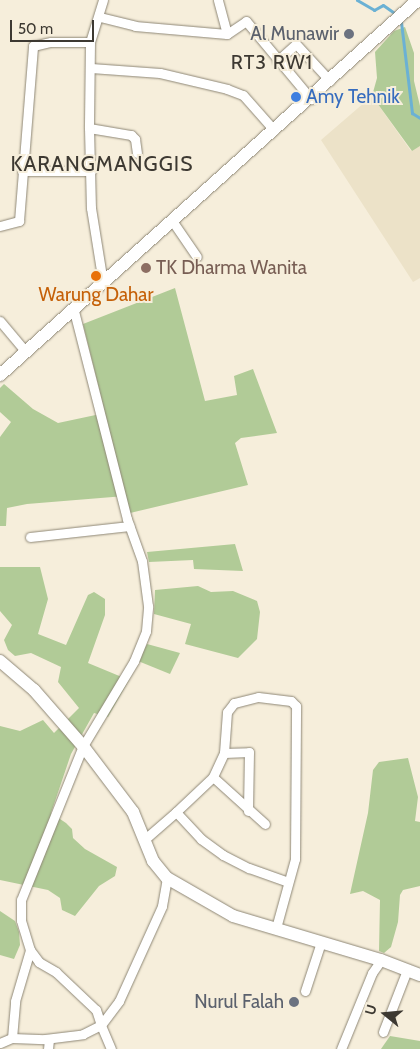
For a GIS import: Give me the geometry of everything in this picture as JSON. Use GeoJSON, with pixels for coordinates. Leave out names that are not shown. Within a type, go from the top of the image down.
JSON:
{"type":"FeatureCollection","features":[{"type":"Feature","properties":{"kind":"street"},"geometry":{"type":"LineString","coordinates":[[103,0],[100,17],[90,42],[91,68],[88,128],[91,208],[103,283]]}},
{"type":"Feature","properties":{"kind":"street"},"geometry":{"type":"LineString","coordinates":[[218,0],[227,34]]}},
{"type":"Feature","properties":{"kind":"street"},"geometry":{"type":"LineString","coordinates":[[0,375],[311,99],[392,20],[418,0]]}},
{"type":"Feature","properties":{"kind":"street"},"geometry":{"type":"LineString","coordinates":[[100,17],[135,26],[227,34],[246,22],[277,62],[311,99]]}},
{"type":"Feature","properties":{"kind":"street"},"geometry":{"type":"LineString","coordinates":[[0,226],[19,221],[34,46],[51,42],[90,42]]}},
{"type":"Feature","properties":{"kind":"street"},"geometry":{"type":"LineString","coordinates":[[277,62],[296,44],[330,81]]}},
{"type":"Feature","properties":{"kind":"street"},"geometry":{"type":"LineString","coordinates":[[91,68],[160,73],[227,89],[243,95],[274,130]]}},
{"type":"Feature","properties":{"kind":"street"},"geometry":{"type":"LineString","coordinates":[[88,128],[131,135],[135,139],[137,153]]}},
{"type":"Feature","properties":{"kind":"street"},"geometry":{"type":"LineString","coordinates":[[22,171],[91,171]]}},
{"type":"Feature","properties":{"kind":"street"},"geometry":{"type":"LineString","coordinates":[[173,222],[197,257]]}},
{"type":"Feature","properties":{"kind":"street"},"geometry":{"type":"LineString","coordinates":[[74,311],[129,526],[142,561],[148,606],[146,631],[134,661],[83,746],[21,900],[21,920],[30,950],[39,962],[56,972],[96,1010],[107,1047]]}},
{"type":"Feature","properties":{"kind":"street"},"geometry":{"type":"LineString","coordinates":[[0,321],[26,352]]}},
{"type":"Feature","properties":{"kind":"street"},"geometry":{"type":"LineString","coordinates":[[30,537],[129,526]]}},
{"type":"Feature","properties":{"kind":"street"},"geometry":{"type":"LineString","coordinates":[[0,662],[34,690],[83,746],[133,812],[153,861],[167,878],[233,916],[381,960],[420,975]]}},
{"type":"Feature","properties":{"kind":"street"},"geometry":{"type":"LineString","coordinates":[[145,839],[213,777],[224,753],[227,712],[234,703],[258,698],[291,701],[296,706],[295,844],[288,882],[276,928]]}},
{"type":"Feature","properties":{"kind":"street"},"geometry":{"type":"LineString","coordinates":[[224,753],[249,752],[248,811]]}},
{"type":"Feature","properties":{"kind":"street"},"geometry":{"type":"LineString","coordinates":[[213,777],[248,811],[265,824]]}},
{"type":"Feature","properties":{"kind":"street"},"geometry":{"type":"LineString","coordinates":[[176,812],[201,839],[223,855],[249,868],[288,882]]}},
{"type":"Feature","properties":{"kind":"street"},"geometry":{"type":"LineString","coordinates":[[0,1043],[12,1038],[49,1039],[84,1034],[101,1026],[118,1001],[162,906],[167,878]]}},
{"type":"Feature","properties":{"kind":"street"},"geometry":{"type":"LineString","coordinates":[[305,991],[321,942]]}},
{"type":"Feature","properties":{"kind":"street"},"geometry":{"type":"LineString","coordinates":[[12,1038],[15,1002],[30,950]]}},
{"type":"Feature","properties":{"kind":"street"},"geometry":{"type":"LineString","coordinates":[[341,1049],[372,973],[381,960]]}},
{"type":"Feature","properties":{"kind":"street"},"geometry":{"type":"LineString","coordinates":[[383,1032],[407,970]]}},
{"type":"Feature","properties":{"kind":"street"},"geometry":{"type":"LineString","coordinates":[[48,1049],[49,1039]]}},
{"type":"Feature","properties":{"kind":"shaded area"},"geometry":{"type":"Polygon","coordinates":[[[372,96],[411,151],[420,146],[420,278],[413,282],[321,140],[372,96]]]}},
{"type":"Feature","properties":{"kind":"green space"},"geometry":{"type":"Polygon","coordinates":[[[405,27],[414,53],[414,81],[420,106],[420,146],[412,151],[372,96],[377,78],[375,52],[394,31],[405,27]]]}},
{"type":"Feature","properties":{"kind":"green space"},"geometry":{"type":"Polygon","coordinates":[[[175,288],[205,401],[237,395],[234,376],[253,369],[277,433],[241,438],[235,443],[248,485],[130,513],[125,496],[27,504],[7,508],[6,526],[0,526],[0,437],[11,422],[0,412],[0,388],[4,384],[33,409],[58,423],[105,413],[83,324],[175,288]]]}},
{"type":"Feature","properties":{"kind":"green space"},"geometry":{"type":"Polygon","coordinates":[[[235,544],[243,571],[194,569],[193,560],[149,562],[147,552],[235,544]]]}},
{"type":"Feature","properties":{"kind":"green space"},"geometry":{"type":"Polygon","coordinates":[[[0,567],[40,567],[48,599],[38,634],[66,645],[88,595],[94,592],[105,599],[105,615],[88,663],[129,680],[108,717],[94,713],[71,754],[51,813],[72,829],[73,838],[85,849],[117,867],[115,876],[99,886],[75,916],[62,910],[60,898],[48,890],[0,880],[0,726],[20,731],[43,720],[54,733],[79,708],[58,682],[61,667],[31,653],[15,656],[8,650],[4,640],[12,625],[0,611],[0,567]]]}},
{"type":"Feature","properties":{"kind":"green space"},"geometry":{"type":"Polygon","coordinates":[[[198,586],[211,592],[233,591],[257,601],[260,612],[257,639],[238,658],[185,644],[191,624],[154,614],[155,590],[198,586]]]}},
{"type":"Feature","properties":{"kind":"green space"},"geometry":{"type":"Polygon","coordinates":[[[147,644],[180,653],[170,674],[138,661],[147,644]]]}},
{"type":"Feature","properties":{"kind":"green space"},"geometry":{"type":"Polygon","coordinates":[[[408,758],[418,797],[415,821],[420,822],[420,886],[403,890],[400,895],[398,922],[391,947],[384,953],[379,951],[380,900],[363,891],[350,894],[368,813],[373,770],[379,762],[408,758]]]}},
{"type":"Feature","properties":{"kind":"green space"},"geometry":{"type":"Polygon","coordinates":[[[0,911],[15,921],[19,932],[20,945],[14,959],[0,955],[0,911]]]}},
{"type":"Feature","properties":{"kind":"green space"},"geometry":{"type":"Polygon","coordinates":[[[390,1036],[420,1041],[420,1049],[381,1049],[390,1036]]]}},
{"type":"Feature","properties":{"kind":"waterway"},"geometry":{"type":"LineString","coordinates":[[357,0],[374,10],[383,5],[396,14]]}},
{"type":"Feature","properties":{"kind":"waterway"},"geometry":{"type":"LineString","coordinates":[[401,22],[412,113],[420,118]]}},
{"type":"Feature","properties":{"kind":"place","name":"Al Munawir"},"geometry":{"type":"Point","coordinates":[349,34]}},
{"type":"Feature","properties":{"kind":"place","name":"Amy Tehnik"},"geometry":{"type":"Point","coordinates":[296,97]}},
{"type":"Feature","properties":{"kind":"place","name":"TK Dharma Wanita"},"geometry":{"type":"Point","coordinates":[146,268]}},
{"type":"Feature","properties":{"kind":"place","name":"Warung Dahar"},"geometry":{"type":"Point","coordinates":[96,276]}},
{"type":"Feature","properties":{"kind":"place","name":"Nurul Falah"},"geometry":{"type":"Point","coordinates":[294,1002]}},
{"type":"Feature","properties":{"kind":"district","name":"RT3 RW1"},"geometry":{"type":"Point","coordinates":[272,62]}},
{"type":"Feature","properties":{"kind":"district","name":"KARANGMANGGIS"},"geometry":{"type":"Point","coordinates":[102,164]}}]}
